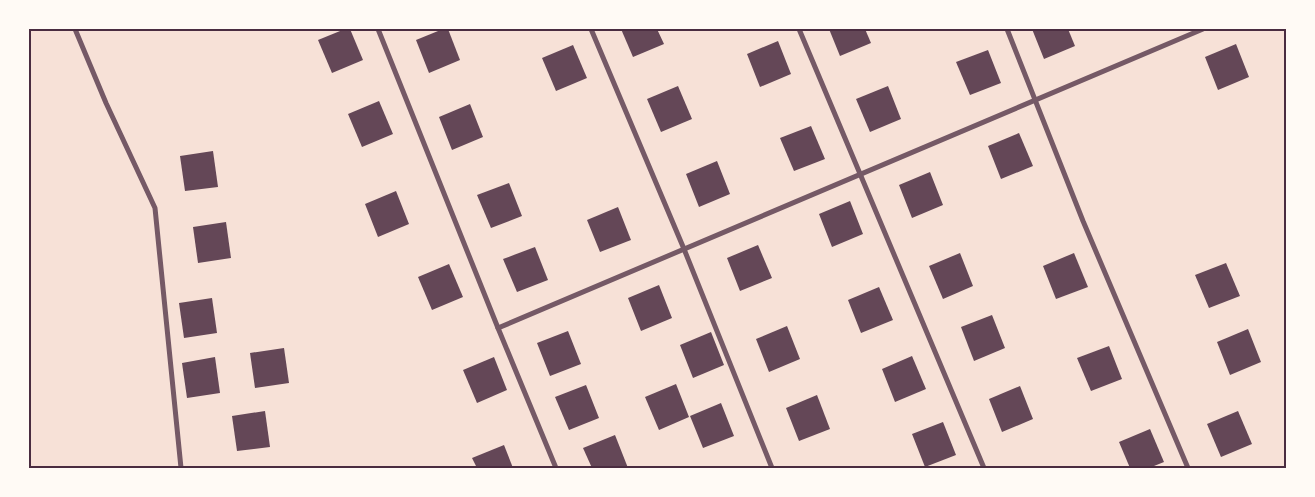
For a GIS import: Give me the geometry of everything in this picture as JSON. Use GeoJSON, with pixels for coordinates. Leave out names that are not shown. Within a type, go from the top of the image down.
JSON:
{"type":"FeatureCollection","features":[{"type":"Feature","properties":{"kind":"street"},"geometry":{"type":"LineString","coordinates":[[75,29],[106,103],[155,208],[181,468]]}},
{"type":"Feature","properties":{"kind":"street"},"geometry":{"type":"LineString","coordinates":[[378,29],[556,468]]}},
{"type":"Feature","properties":{"kind":"street"},"geometry":{"type":"LineString","coordinates":[[591,29],[684,249],[772,468]]}},
{"type":"Feature","properties":{"kind":"street"},"geometry":{"type":"LineString","coordinates":[[799,29],[984,468]]}},
{"type":"Feature","properties":{"kind":"street"},"geometry":{"type":"LineString","coordinates":[[1007,29],[1083,221],[1188,468]]}},
{"type":"Feature","properties":{"kind":"street"},"geometry":{"type":"LineString","coordinates":[[498,328],[1203,29]]}},
{"type":"Feature","properties":{"kind":"building"},"geometry":{"type":"Polygon","coordinates":[[[345,29],[350,29],[363,60],[332,73],[318,40],[345,29]]]}},
{"type":"Feature","properties":{"kind":"building"},"geometry":{"type":"Polygon","coordinates":[[[443,29],[448,29],[460,60],[429,73],[416,40],[443,29]]]}},
{"type":"Feature","properties":{"kind":"building"},"geometry":{"type":"Polygon","coordinates":[[[621,29],[657,29],[664,44],[633,57],[621,29]]]}},
{"type":"Feature","properties":{"kind":"building"},"geometry":{"type":"Polygon","coordinates":[[[829,29],[865,29],[871,43],[840,56],[829,29]]]}},
{"type":"Feature","properties":{"kind":"building"},"geometry":{"type":"Polygon","coordinates":[[[1032,29],[1068,29],[1075,46],[1044,59],[1032,29]]]}},
{"type":"Feature","properties":{"kind":"building"},"geometry":{"type":"Polygon","coordinates":[[[778,41],[791,74],[760,87],[747,54],[778,41]]]}},
{"type":"Feature","properties":{"kind":"building"},"geometry":{"type":"Polygon","coordinates":[[[1236,44],[1249,77],[1218,90],[1205,57],[1236,44]]]}},
{"type":"Feature","properties":{"kind":"building"},"geometry":{"type":"Polygon","coordinates":[[[573,45],[587,78],[556,91],[542,58],[573,45]]]}},
{"type":"Feature","properties":{"kind":"building"},"geometry":{"type":"Polygon","coordinates":[[[988,50],[1001,83],[970,95],[956,62],[988,50]]]}},
{"type":"Feature","properties":{"kind":"building"},"geometry":{"type":"Polygon","coordinates":[[[678,86],[692,119],[661,132],[647,99],[678,86]]]}},
{"type":"Feature","properties":{"kind":"building"},"geometry":{"type":"Polygon","coordinates":[[[888,86],[901,119],[870,132],[856,99],[888,86]]]}},
{"type":"Feature","properties":{"kind":"building"},"geometry":{"type":"Polygon","coordinates":[[[379,101],[393,134],[362,147],[348,114],[379,101]]]}},
{"type":"Feature","properties":{"kind":"building"},"geometry":{"type":"Polygon","coordinates":[[[470,104],[483,137],[452,150],[439,117],[470,104]]]}},
{"type":"Feature","properties":{"kind":"building"},"geometry":{"type":"Polygon","coordinates":[[[811,126],[825,159],[794,171],[780,138],[811,126]]]}},
{"type":"Feature","properties":{"kind":"building"},"geometry":{"type":"Polygon","coordinates":[[[1019,133],[1033,166],[1001,179],[988,146],[1019,133]]]}},
{"type":"Feature","properties":{"kind":"building"},"geometry":{"type":"Polygon","coordinates":[[[213,151],[218,187],[185,191],[180,156],[213,151]]]}},
{"type":"Feature","properties":{"kind":"building"},"geometry":{"type":"Polygon","coordinates":[[[717,161],[730,194],[699,207],[686,174],[717,161]]]}},
{"type":"Feature","properties":{"kind":"building"},"geometry":{"type":"Polygon","coordinates":[[[930,172],[943,205],[912,218],[899,185],[930,172]]]}},
{"type":"Feature","properties":{"kind":"building"},"geometry":{"type":"Polygon","coordinates":[[[509,183],[522,216],[491,228],[477,195],[509,183]]]}},
{"type":"Feature","properties":{"kind":"building"},"geometry":{"type":"Polygon","coordinates":[[[396,191],[409,224],[378,237],[365,204],[396,191]]]}},
{"type":"Feature","properties":{"kind":"building"},"geometry":{"type":"Polygon","coordinates":[[[850,201],[863,234],[832,247],[819,214],[850,201]]]}},
{"type":"Feature","properties":{"kind":"building"},"geometry":{"type":"Polygon","coordinates":[[[618,207],[631,240],[600,252],[587,220],[618,207]]]}},
{"type":"Feature","properties":{"kind":"building"},"geometry":{"type":"Polygon","coordinates":[[[226,222],[231,258],[198,263],[193,227],[226,222]]]}},
{"type":"Feature","properties":{"kind":"building"},"geometry":{"type":"Polygon","coordinates":[[[758,245],[772,278],[740,291],[727,258],[758,245]]]}},
{"type":"Feature","properties":{"kind":"building"},"geometry":{"type":"Polygon","coordinates":[[[535,247],[548,280],[517,292],[503,259],[535,247]]]}},
{"type":"Feature","properties":{"kind":"building"},"geometry":{"type":"Polygon","coordinates":[[[960,253],[973,286],[943,299],[929,266],[960,253]]]}},
{"type":"Feature","properties":{"kind":"building"},"geometry":{"type":"Polygon","coordinates":[[[1074,253],[1088,287],[1056,299],[1043,266],[1074,253]]]}},
{"type":"Feature","properties":{"kind":"building"},"geometry":{"type":"Polygon","coordinates":[[[1226,263],[1240,296],[1209,308],[1195,275],[1226,263]]]}},
{"type":"Feature","properties":{"kind":"building"},"geometry":{"type":"Polygon","coordinates":[[[449,264],[463,297],[432,310],[418,277],[449,264]]]}},
{"type":"Feature","properties":{"kind":"building"},"geometry":{"type":"Polygon","coordinates":[[[659,285],[672,318],[641,331],[628,298],[659,285]]]}},
{"type":"Feature","properties":{"kind":"building"},"geometry":{"type":"Polygon","coordinates":[[[879,287],[893,320],[861,333],[848,300],[879,287]]]}},
{"type":"Feature","properties":{"kind":"building"},"geometry":{"type":"Polygon","coordinates":[[[212,298],[217,333],[184,338],[179,303],[212,298]]]}},
{"type":"Feature","properties":{"kind":"building"},"geometry":{"type":"Polygon","coordinates":[[[992,315],[1005,348],[974,361],[961,327],[992,315]]]}},
{"type":"Feature","properties":{"kind":"building"},"geometry":{"type":"Polygon","coordinates":[[[787,326],[800,359],[769,372],[756,339],[787,326]]]}},
{"type":"Feature","properties":{"kind":"building"},"geometry":{"type":"Polygon","coordinates":[[[1248,329],[1261,362],[1230,375],[1217,342],[1248,329]]]}},
{"type":"Feature","properties":{"kind":"building"},"geometry":{"type":"Polygon","coordinates":[[[568,331],[581,364],[550,376],[537,343],[568,331]]]}},
{"type":"Feature","properties":{"kind":"building"},"geometry":{"type":"Polygon","coordinates":[[[711,332],[724,365],[693,378],[680,345],[711,332]]]}},
{"type":"Feature","properties":{"kind":"building"},"geometry":{"type":"Polygon","coordinates":[[[1109,346],[1122,379],[1091,391],[1077,358],[1109,346]]]}},
{"type":"Feature","properties":{"kind":"building"},"geometry":{"type":"Polygon","coordinates":[[[284,348],[289,383],[255,388],[250,353],[284,348]]]}},
{"type":"Feature","properties":{"kind":"building"},"geometry":{"type":"Polygon","coordinates":[[[912,356],[926,389],[895,402],[882,369],[912,356]]]}},
{"type":"Feature","properties":{"kind":"building"},"geometry":{"type":"Polygon","coordinates":[[[215,357],[220,393],[187,398],[182,363],[215,357]]]}},
{"type":"Feature","properties":{"kind":"building"},"geometry":{"type":"Polygon","coordinates":[[[494,357],[507,390],[477,403],[463,370],[494,357]]]}},
{"type":"Feature","properties":{"kind":"building"},"geometry":{"type":"Polygon","coordinates":[[[676,384],[689,417],[659,430],[645,397],[676,384]]]}},
{"type":"Feature","properties":{"kind":"building"},"geometry":{"type":"Polygon","coordinates":[[[586,385],[599,418],[569,430],[555,397],[586,385]]]}},
{"type":"Feature","properties":{"kind":"building"},"geometry":{"type":"Polygon","coordinates":[[[1020,386],[1033,419],[1002,432],[989,399],[1020,386]]]}},
{"type":"Feature","properties":{"kind":"building"},"geometry":{"type":"Polygon","coordinates":[[[817,395],[830,429],[799,441],[786,408],[817,395]]]}},
{"type":"Feature","properties":{"kind":"building"},"geometry":{"type":"Polygon","coordinates":[[[721,403],[734,436],[703,448],[690,416],[721,403]]]}},
{"type":"Feature","properties":{"kind":"building"},"geometry":{"type":"Polygon","coordinates":[[[265,411],[270,447],[237,451],[232,416],[265,411]]]}},
{"type":"Feature","properties":{"kind":"building"},"geometry":{"type":"Polygon","coordinates":[[[1238,411],[1252,444],[1221,457],[1207,424],[1238,411]]]}},
{"type":"Feature","properties":{"kind":"building"},"geometry":{"type":"Polygon","coordinates":[[[943,422],[956,455],[925,467],[912,434],[943,422]]]}},
{"type":"Feature","properties":{"kind":"building"},"geometry":{"type":"Polygon","coordinates":[[[1150,429],[1164,462],[1149,468],[1130,468],[1119,442],[1150,429]]]}},
{"type":"Feature","properties":{"kind":"building"},"geometry":{"type":"Polygon","coordinates":[[[615,435],[628,468],[592,468],[583,448],[615,435]]]}},
{"type":"Feature","properties":{"kind":"building"},"geometry":{"type":"Polygon","coordinates":[[[504,445],[513,468],[477,468],[472,458],[504,445]]]}}]}
